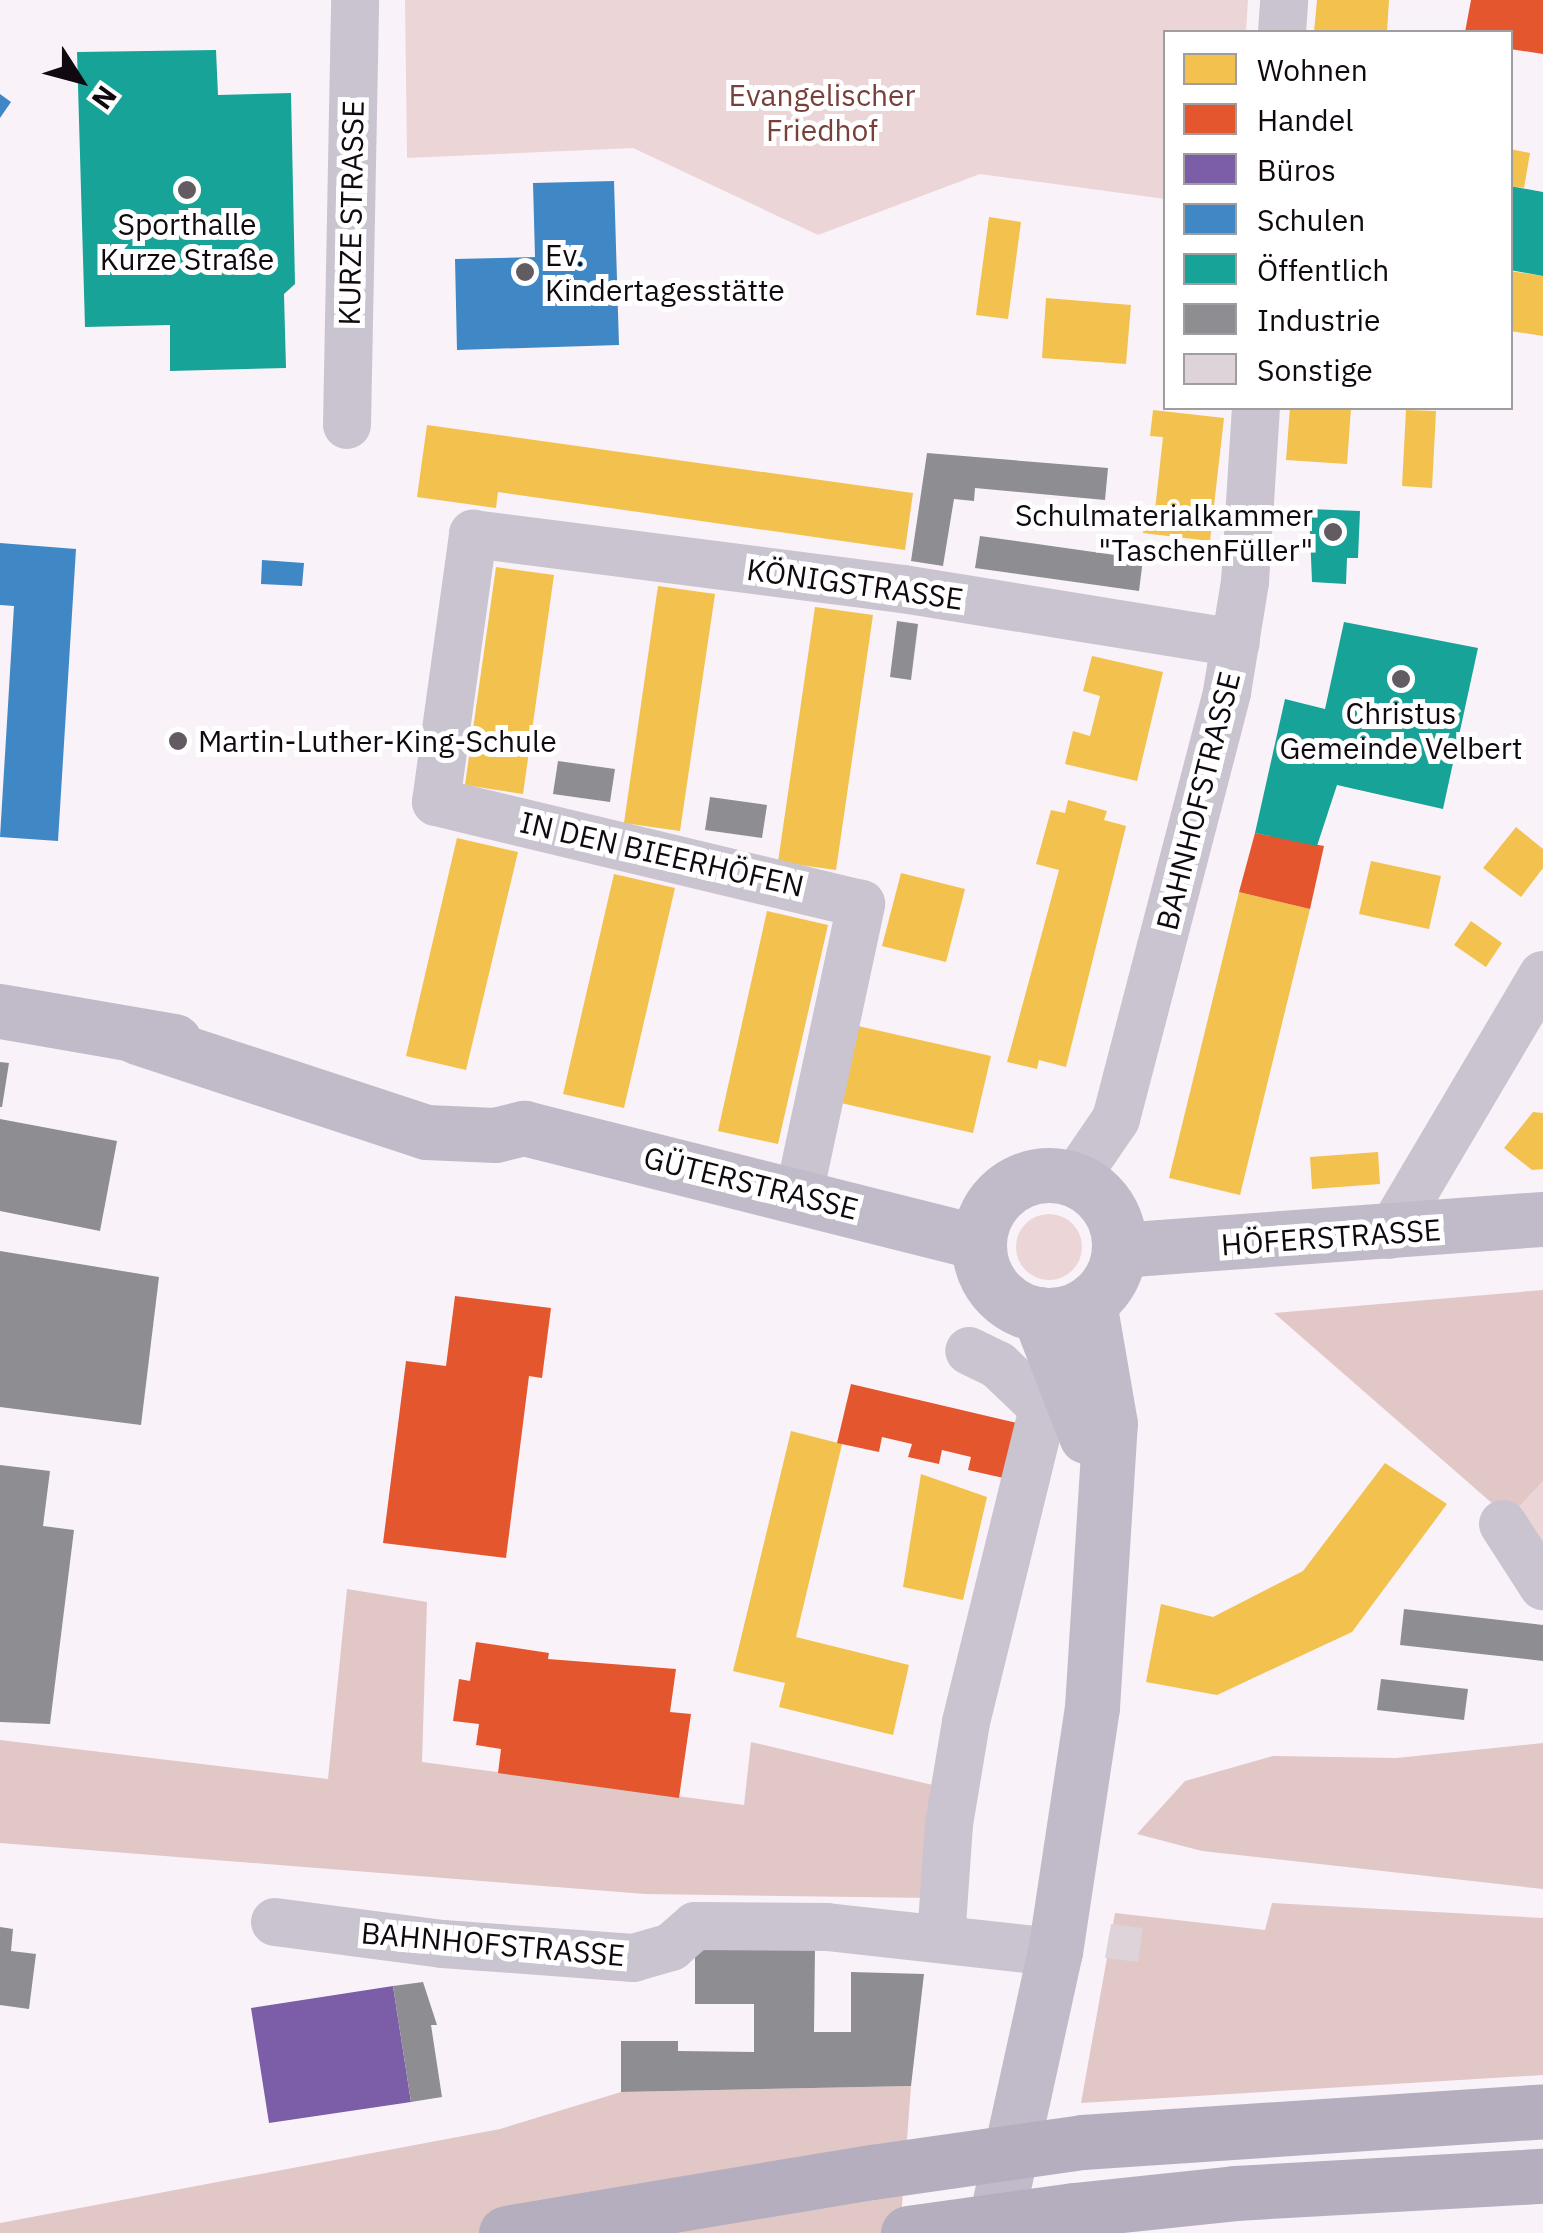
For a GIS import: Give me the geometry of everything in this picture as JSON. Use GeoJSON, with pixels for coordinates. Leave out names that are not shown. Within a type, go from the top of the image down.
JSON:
{"type":"FeatureCollection","features":[{"type":"Feature","properties":{"kind":"highway"},"geometry":{"type":"LineString","coordinates":[[506,2233],[872,2172],[1082,2142],[1543,2111]]}},
{"type":"Feature","properties":{"kind":"highway"},"geometry":{"type":"LineString","coordinates":[[908,2233],[1235,2193],[1543,2176]]}},
{"type":"Feature","properties":{"kind":"main road","name":"GÜTERSTRASSE"},"geometry":{"type":"LineString","coordinates":[[0,1011],[137,1038],[240,1047],[509,1112],[524,1128],[799,1194],[977,1242]]}},
{"type":"Feature","properties":{"kind":"main road"},"geometry":{"type":"LineString","coordinates":[[1042,1175],[1076,1176],[1106,1204],[1119,1250],[1109,1280],[1064,1309],[993,1289],[977,1242],[988,1213],[1008,1189],[1042,1175]]}},
{"type":"Feature","properties":{"kind":"main road","name":"HÖFERSTRASSE"},"geometry":{"type":"LineString","coordinates":[[1119,1250],[1389,1234],[1543,1219]]}},
{"type":"Feature","properties":{"kind":"main road"},"geometry":{"type":"LineString","coordinates":[[992,2233],[1055,1952],[1092,1707],[1105,1548],[1064,1309]]}},
{"type":"Feature","properties":{"kind":"street","name":"KURZE STRASSE"},"geometry":{"type":"LineString","coordinates":[[347,425],[355,0]]}},
{"type":"Feature","properties":{"kind":"street"},"geometry":{"type":"LineString","coordinates":[[1282,30],[1284,0]]}},
{"type":"Feature","properties":{"kind":"street","name":"BAHNHOFSTRASSE"},"geometry":{"type":"LineString","coordinates":[[1076,1176],[1116,1119],[1236,643],[1256,410]]}},
{"type":"Feature","properties":{"kind":"street","name":"KÖNIGSTRASSE"},"geometry":{"type":"LineString","coordinates":[[474,534],[903,590],[1236,643]]}},
{"type":"Feature","properties":{"kind":"street","name":"IN DEN BIEERHÖFEN"},"geometry":{"type":"LineString","coordinates":[[474,534],[436,802],[861,904],[799,1194]]}},
{"type":"Feature","properties":{"kind":"street"},"geometry":{"type":"LineString","coordinates":[[1389,1234],[1543,975]]}},
{"type":"Feature","properties":{"kind":"street"},"geometry":{"type":"LineString","coordinates":[[941,1939],[949,1824],[966,1722],[1043,1408],[998,1365],[969,1351]]}},
{"type":"Feature","properties":{"kind":"street"},"geometry":{"type":"LineString","coordinates":[[1503,1524],[1543,1586]]}},
{"type":"Feature","properties":{"kind":"street","name":"BAHNHOFSTRASSE"},"geometry":{"type":"LineString","coordinates":[[275,1922],[443,1944],[633,1958],[671,1948],[695,1926],[827,1927],[1055,1952]]}},
{"type":"Feature","properties":{"kind":"green space","name":"Evangelischer Friedhof"},"geometry":{"type":"Polygon","coordinates":[[[405,0],[1248,0],[1246,30],[1163,30],[1163,199],[980,174],[818,235],[633,148],[407,158],[405,0]]]}},
{"type":"Feature","properties":{"kind":"green space"},"geometry":{"type":"Polygon","coordinates":[[[1049,1214],[1072,1224],[1082,1247],[1072,1270],[1049,1280],[1026,1270],[1016,1247],[1026,1224],[1049,1214]]]}},
{"type":"Feature","properties":{"kind":"green space"},"geometry":{"type":"Polygon","coordinates":[[[1543,1481],[1543,1546],[1509,1518],[1543,1481]]]}},
{"type":"Feature","properties":{"kind":"shaded area"},"geometry":{"type":"Polygon","coordinates":[[[1543,1290],[1543,1481],[1509,1518],[1274,1313],[1543,1290]]]}},
{"type":"Feature","properties":{"kind":"shaded area"},"geometry":{"type":"Polygon","coordinates":[[[347,1589],[427,1602],[422,1762],[744,1805],[751,1742],[937,1786],[931,1898],[645,1894],[0,1843],[0,1740],[328,1779],[347,1589]]]}},
{"type":"Feature","properties":{"kind":"shaded area"},"geometry":{"type":"Polygon","coordinates":[[[1543,1743],[1543,1889],[1202,1851],[1137,1834],[1185,1781],[1273,1756],[1396,1758],[1543,1743]]]}},
{"type":"Feature","properties":{"kind":"shaded area"},"geometry":{"type":"Polygon","coordinates":[[[1272,1903],[1543,1918],[1543,2075],[1081,2103],[1115,1913],[1265,1930],[1272,1903]]]}},
{"type":"Feature","properties":{"kind":"shaded area"},"geometry":{"type":"Polygon","coordinates":[[[911,2086],[900,2233],[0,2233],[0,2223],[500,2129],[621,2092],[911,2086]]]}},
{"type":"Feature","properties":{"kind":"building: Wohnen"},"geometry":{"type":"Polygon","coordinates":[[[1317,0],[1389,0],[1387,30],[1314,30],[1317,0]]]}},
{"type":"Feature","properties":{"kind":"building: Wohnen"},"geometry":{"type":"Polygon","coordinates":[[[1513,150],[1530,153],[1524,188],[1513,186],[1513,150]]]}},
{"type":"Feature","properties":{"kind":"building: Wohnen"},"geometry":{"type":"Polygon","coordinates":[[[989,217],[1021,222],[1008,319],[976,315],[989,217]]]}},
{"type":"Feature","properties":{"kind":"building: Wohnen"},"geometry":{"type":"Polygon","coordinates":[[[1513,271],[1543,276],[1543,336],[1513,331],[1513,271]]]}},
{"type":"Feature","properties":{"kind":"building: Wohnen"},"geometry":{"type":"Polygon","coordinates":[[[1046,298],[1131,305],[1126,364],[1042,358],[1046,298]]]}},
{"type":"Feature","properties":{"kind":"building: Wohnen"},"geometry":{"type":"Polygon","coordinates":[[[1153,410],[1224,418],[1210,541],[1143,533],[1146,509],[1155,510],[1163,437],[1150,436],[1153,410]]]}},
{"type":"Feature","properties":{"kind":"building: Wohnen"},"geometry":{"type":"Polygon","coordinates":[[[1290,410],[1351,410],[1347,464],[1286,460],[1290,410]]]}},
{"type":"Feature","properties":{"kind":"building: Wohnen"},"geometry":{"type":"Polygon","coordinates":[[[1406,410],[1436,411],[1432,488],[1402,486],[1406,410]]]}},
{"type":"Feature","properties":{"kind":"building: Wohnen"},"geometry":{"type":"Polygon","coordinates":[[[427,425],[913,493],[905,550],[498,492],[496,508],[417,497],[427,425]]]}},
{"type":"Feature","properties":{"kind":"building: Wohnen"},"geometry":{"type":"Polygon","coordinates":[[[496,567],[554,575],[523,794],[465,785],[496,567]]]}},
{"type":"Feature","properties":{"kind":"building: Wohnen"},"geometry":{"type":"Polygon","coordinates":[[[658,586],[715,594],[680,831],[624,823],[658,586]]]}},
{"type":"Feature","properties":{"kind":"building: Wohnen"},"geometry":{"type":"Polygon","coordinates":[[[815,607],[873,615],[836,870],[778,862],[815,607]]]}},
{"type":"Feature","properties":{"kind":"building: Wohnen"},"geometry":{"type":"Polygon","coordinates":[[[1092,656],[1163,672],[1137,781],[1065,764],[1073,731],[1090,736],[1100,696],[1083,691],[1092,656]]]}},
{"type":"Feature","properties":{"kind":"building: Wohnen"},"geometry":{"type":"Polygon","coordinates":[[[1068,800],[1107,811],[1104,820],[1126,826],[1066,1067],[1039,1060],[1037,1069],[1007,1062],[1059,870],[1036,864],[1051,810],[1065,813],[1068,800]]]}},
{"type":"Feature","properties":{"kind":"building: Wohnen"},"geometry":{"type":"Polygon","coordinates":[[[1516,827],[1543,849],[1543,868],[1521,897],[1483,868],[1516,827]]]}},
{"type":"Feature","properties":{"kind":"building: Wohnen"},"geometry":{"type":"Polygon","coordinates":[[[457,838],[518,852],[466,1070],[406,1056],[457,838]]]}},
{"type":"Feature","properties":{"kind":"building: Wohnen"},"geometry":{"type":"Polygon","coordinates":[[[1371,861],[1441,876],[1429,929],[1359,914],[1371,861]]]}},
{"type":"Feature","properties":{"kind":"building: Wohnen"},"geometry":{"type":"Polygon","coordinates":[[[901,873],[965,889],[946,962],[882,946],[901,873]]]}},
{"type":"Feature","properties":{"kind":"building: Wohnen"},"geometry":{"type":"Polygon","coordinates":[[[614,874],[675,888],[624,1108],[563,1094],[614,874]]]}},
{"type":"Feature","properties":{"kind":"building: Wohnen"},"geometry":{"type":"Polygon","coordinates":[[[1239,892],[1310,909],[1240,1195],[1169,1178],[1239,892]]]}},
{"type":"Feature","properties":{"kind":"building: Wohnen"},"geometry":{"type":"Polygon","coordinates":[[[767,911],[828,925],[778,1144],[718,1131],[767,911]]]}},
{"type":"Feature","properties":{"kind":"building: Wohnen"},"geometry":{"type":"Polygon","coordinates":[[[1471,921],[1502,943],[1486,967],[1454,945],[1471,921]]]}},
{"type":"Feature","properties":{"kind":"building: Wohnen"},"geometry":{"type":"Polygon","coordinates":[[[858,1026],[991,1056],[973,1133],[841,1103],[858,1026]]]}},
{"type":"Feature","properties":{"kind":"building: Wohnen"},"geometry":{"type":"Polygon","coordinates":[[[1533,1112],[1543,1113],[1543,1169],[1532,1170],[1504,1148],[1533,1112]]]}},
{"type":"Feature","properties":{"kind":"building: Wohnen"},"geometry":{"type":"Polygon","coordinates":[[[1378,1152],[1380,1184],[1312,1189],[1310,1157],[1378,1152]]]}},
{"type":"Feature","properties":{"kind":"building: Wohnen"},"geometry":{"type":"Polygon","coordinates":[[[791,1431],[842,1444],[796,1637],[909,1665],[893,1735],[779,1707],[785,1683],[733,1671],[791,1431]]]}},
{"type":"Feature","properties":{"kind":"building: Wohnen"},"geometry":{"type":"Polygon","coordinates":[[[1385,1463],[1447,1504],[1352,1632],[1217,1695],[1146,1682],[1161,1604],[1213,1617],[1303,1571],[1385,1463]]]}},
{"type":"Feature","properties":{"kind":"building: Wohnen"},"geometry":{"type":"Polygon","coordinates":[[[921,1474],[987,1497],[963,1600],[903,1587],[921,1474]]]}},
{"type":"Feature","properties":{"kind":"building: Handel"},"geometry":{"type":"Polygon","coordinates":[[[1471,0],[1543,0],[1543,54],[1513,49],[1513,30],[1465,30],[1471,0]]]}},
{"type":"Feature","properties":{"kind":"building: Handel"},"geometry":{"type":"Polygon","coordinates":[[[1255,833],[1324,846],[1310,909],[1239,892],[1255,833]]]}},
{"type":"Feature","properties":{"kind":"building: Handel"},"geometry":{"type":"Polygon","coordinates":[[[455,1296],[551,1308],[542,1378],[529,1376],[506,1558],[383,1543],[406,1361],[446,1366],[455,1296]]]}},
{"type":"Feature","properties":{"kind":"building: Handel"},"geometry":{"type":"Polygon","coordinates":[[[851,1384],[1021,1424],[1008,1479],[968,1470],[971,1457],[942,1450],[939,1464],[908,1457],[912,1444],[882,1437],[879,1452],[837,1443],[851,1384]]]}},
{"type":"Feature","properties":{"kind":"building: Handel"},"geometry":{"type":"Polygon","coordinates":[[[476,1642],[549,1653],[548,1659],[676,1669],[670,1712],[691,1714],[679,1798],[498,1773],[501,1749],[476,1745],[479,1724],[453,1721],[459,1679],[470,1681],[476,1642]]]}},
{"type":"Feature","properties":{"kind":"building: Büros"},"geometry":{"type":"Polygon","coordinates":[[[393,1986],[411,2102],[269,2123],[251,2008],[393,1986]]]}},
{"type":"Feature","properties":{"kind":"building: Schulen"},"geometry":{"type":"Polygon","coordinates":[[[0,94],[11,102],[0,118],[0,94]]]}},
{"type":"Feature","properties":{"kind":"building: Schulen"},"geometry":{"type":"Polygon","coordinates":[[[614,181],[619,345],[457,350],[455,259],[535,257],[533,183],[614,181]]]}},
{"type":"Feature","properties":{"kind":"building: Schulen"},"geometry":{"type":"Polygon","coordinates":[[[0,543],[76,549],[58,841],[0,837],[14,606],[0,605],[0,543]]]}},
{"type":"Feature","properties":{"kind":"building: Schulen"},"geometry":{"type":"Polygon","coordinates":[[[262,560],[304,563],[302,586],[261,584],[262,560]]]}},
{"type":"Feature","properties":{"kind":"building: Öffentlich","name":"Sporthalle Kurze Straße"},"geometry":{"type":"Polygon","coordinates":[[[216,50],[218,95],[291,93],[295,284],[284,294],[286,368],[170,371],[170,325],[85,327],[77,52],[216,50]]]}},
{"type":"Feature","properties":{"kind":"building: Öffentlich"},"geometry":{"type":"Polygon","coordinates":[[[1513,187],[1543,192],[1543,276],[1513,271],[1513,187]]]}},
{"type":"Feature","properties":{"kind":"building: Öffentlich","name":"Schulmaterialkammer \"TaschenFüller\""},"geometry":{"type":"Polygon","coordinates":[[[1309,509],[1360,511],[1358,558],[1347,558],[1346,584],[1312,582],[1309,509]]]}},
{"type":"Feature","properties":{"kind":"building: Öffentlich"},"geometry":{"type":"Polygon","coordinates":[[[1344,622],[1478,648],[1443,809],[1337,785],[1317,846],[1255,833],[1285,699],[1325,709],[1344,622]]]}},
{"type":"Feature","properties":{"kind":"building: Industrie"},"geometry":{"type":"Polygon","coordinates":[[[927,453],[1108,468],[1105,500],[975,488],[974,501],[954,499],[943,566],[911,561],[927,453]]]}},
{"type":"Feature","properties":{"kind":"building: Industrie"},"geometry":{"type":"Polygon","coordinates":[[[980,536],[1143,559],[1139,591],[975,568],[980,536]]]}},
{"type":"Feature","properties":{"kind":"building: Industrie"},"geometry":{"type":"Polygon","coordinates":[[[897,621],[918,624],[911,680],[890,677],[897,621]]]}},
{"type":"Feature","properties":{"kind":"building: Industrie"},"geometry":{"type":"Polygon","coordinates":[[[558,761],[615,769],[610,802],[553,794],[558,761]]]}},
{"type":"Feature","properties":{"kind":"building: Industrie"},"geometry":{"type":"Polygon","coordinates":[[[710,797],[767,805],[762,838],[705,830],[710,797]]]}},
{"type":"Feature","properties":{"kind":"building: Industrie"},"geometry":{"type":"Polygon","coordinates":[[[0,1062],[9,1063],[2,1107],[0,1107],[0,1062]]]}},
{"type":"Feature","properties":{"kind":"building: Industrie"},"geometry":{"type":"Polygon","coordinates":[[[0,1119],[117,1141],[100,1231],[0,1211],[0,1119]]]}},
{"type":"Feature","properties":{"kind":"building: Industrie"},"geometry":{"type":"Polygon","coordinates":[[[0,1251],[159,1277],[141,1425],[0,1407],[0,1251]]]}},
{"type":"Feature","properties":{"kind":"building: Industrie"},"geometry":{"type":"Polygon","coordinates":[[[0,1465],[50,1471],[43,1526],[74,1530],[50,1724],[0,1722],[0,1465]]]}},
{"type":"Feature","properties":{"kind":"building: Industrie"},"geometry":{"type":"Polygon","coordinates":[[[1404,1609],[1543,1625],[1543,1661],[1400,1645],[1404,1609]]]}},
{"type":"Feature","properties":{"kind":"building: Industrie"},"geometry":{"type":"Polygon","coordinates":[[[1381,1679],[1468,1689],[1464,1720],[1377,1710],[1381,1679]]]}},
{"type":"Feature","properties":{"kind":"building: Industrie"},"geometry":{"type":"Polygon","coordinates":[[[0,1927],[13,1929],[11,1951],[36,1954],[29,2009],[0,2005],[0,1927]]]}},
{"type":"Feature","properties":{"kind":"building: Industrie"},"geometry":{"type":"Polygon","coordinates":[[[695,1948],[815,1948],[814,2032],[851,2032],[851,1972],[924,1974],[911,2086],[621,2092],[621,2041],[678,2041],[678,2051],[754,2052],[754,2004],[695,2004],[695,1948]]]}},
{"type":"Feature","properties":{"kind":"building: Industrie"},"geometry":{"type":"Polygon","coordinates":[[[423,1982],[437,2025],[431,2025],[442,2097],[411,2102],[393,1986],[423,1982]]]}},
{"type":"Feature","properties":{"kind":"building: Sonstige"},"geometry":{"type":"Polygon","coordinates":[[[1111,1924],[1143,1928],[1138,1962],[1105,1958],[1111,1924]]]}},
{"type":"Feature","properties":{"kind":"place","name":"Sporthalle Kurze Straße"},"geometry":{"type":"Point","coordinates":[187,190]}},
{"type":"Feature","properties":{"kind":"place","name":"Ev. Kindertagesstätte"},"geometry":{"type":"Point","coordinates":[525,272]}},
{"type":"Feature","properties":{"kind":"place","name":"Schulmaterialkammer \"TaschenFüller\""},"geometry":{"type":"Point","coordinates":[1333,532]}},
{"type":"Feature","properties":{"kind":"place","name":"Christus Gemeinde Velbert"},"geometry":{"type":"Point","coordinates":[1401,679]}},
{"type":"Feature","properties":{"kind":"place","name":"Martin-Luther-King-Schule"},"geometry":{"type":"Point","coordinates":[178,741]}}]}
